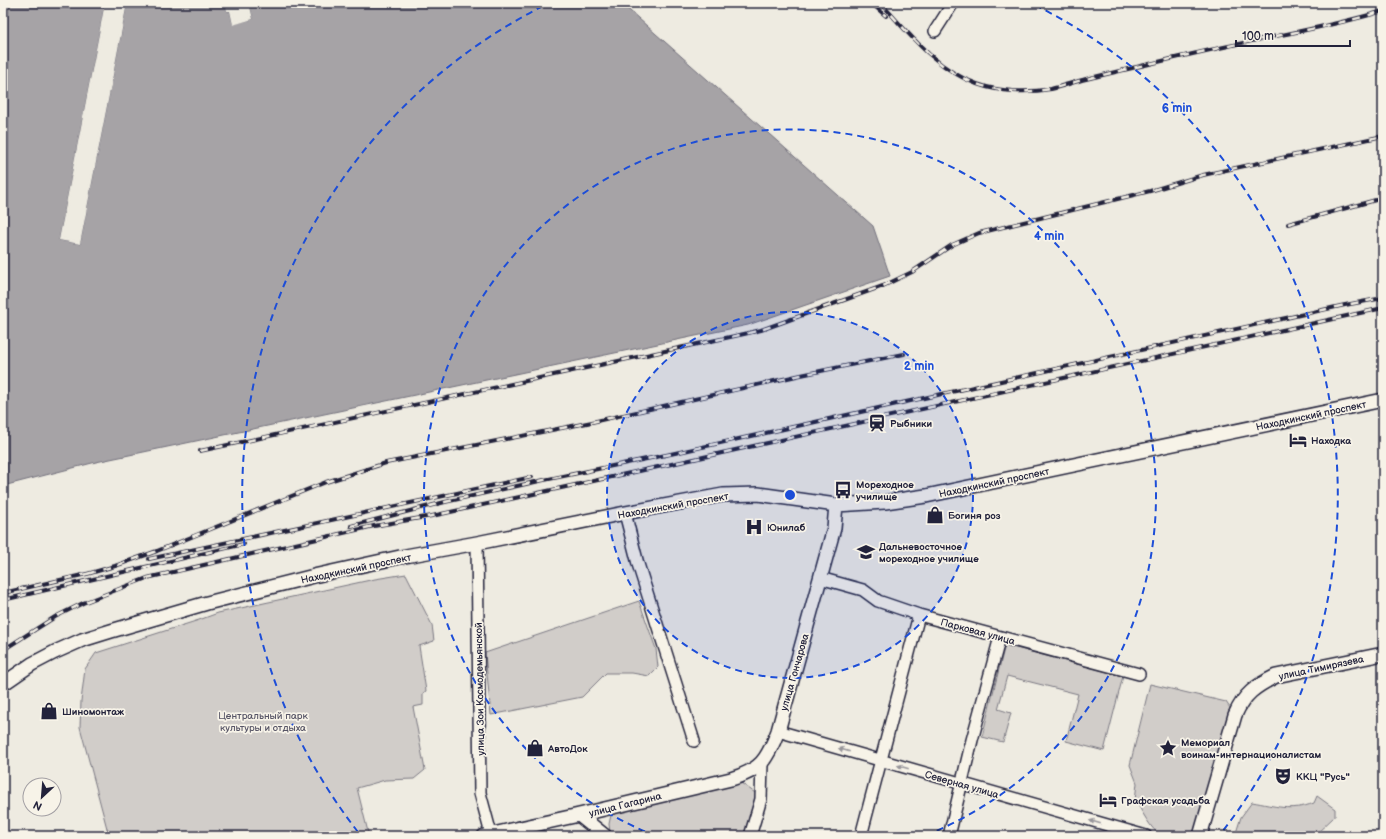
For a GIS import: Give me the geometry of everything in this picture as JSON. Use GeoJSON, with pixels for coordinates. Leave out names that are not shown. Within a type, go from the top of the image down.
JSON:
{"type":"FeatureCollection","features":[{"type":"Feature","properties":{"kind":"main road","name":"Находкинский проспект"},"geometry":{"type":"LineString","coordinates":[[3,684],[32,664],[55,652],[82,640],[118,628],[207,603],[318,575],[400,557],[723,495],[740,494],[778,496],[836,505],[885,502],[926,496],[1383,400]]}},
{"type":"Feature","properties":{"kind":"main road","name":"улица Гончарова"},"geometry":{"type":"LineString","coordinates":[[762,762],[767,756],[778,731],[834,528],[836,505]]}},
{"type":"Feature","properties":{"kind":"main road","name":"улица Тимирязева"},"geometry":{"type":"LineString","coordinates":[[1200,836],[1235,715],[1243,700],[1260,684],[1276,676],[1383,654]]}},
{"type":"Feature","properties":{"kind":"main road","name":"улица Гагарина"},"geometry":{"type":"LineString","coordinates":[[488,835],[731,779],[744,775],[762,762]]}},
{"type":"Feature","properties":{"kind":"main road"},"geometry":{"type":"LineString","coordinates":[[579,815],[605,836]]}},
{"type":"Feature","properties":{"kind":"street"},"geometry":{"type":"LineString","coordinates":[[935,32],[953,3]]}},
{"type":"Feature","properties":{"kind":"street"},"geometry":{"type":"LineString","coordinates":[[625,513],[638,564],[694,742]]}},
{"type":"Feature","properties":{"kind":"street","name":"улица Зои Космодемьянской"},"geometry":{"type":"LineString","coordinates":[[477,543],[480,793],[488,835]]}},
{"type":"Feature","properties":{"kind":"street","name":"Парковая улица"},"geometry":{"type":"LineString","coordinates":[[820,578],[863,590],[878,601],[919,615],[1139,674]]}},
{"type":"Feature","properties":{"kind":"street"},"geometry":{"type":"LineString","coordinates":[[861,836],[882,761],[919,615]]}},
{"type":"Feature","properties":{"kind":"street"},"geometry":{"type":"LineString","coordinates":[[949,836],[961,784],[1000,637]]}},
{"type":"Feature","properties":{"kind":"street","name":"Северная улица"},"geometry":{"type":"LineString","coordinates":[[778,731],[1146,836]]}},
{"type":"Feature","properties":{"kind":"street","name":"улица Гончарова"},"geometry":{"type":"LineString","coordinates":[[750,836],[761,799],[762,762]]}},
{"type":"Feature","properties":{"kind":"green space","name":"Центральный парк культуры и отдыха"},"geometry":{"type":"Polygon","coordinates":[[[406,574],[432,625],[434,641],[419,646],[426,691],[423,693],[423,705],[413,707],[425,770],[414,779],[385,780],[357,788],[369,836],[109,836],[80,727],[81,701],[85,669],[96,653],[218,613],[375,579],[406,574]]]}},
{"type":"Feature","properties":{"kind":"green space"},"geometry":{"type":"Polygon","coordinates":[[[639,601],[656,649],[658,667],[649,676],[632,673],[606,673],[582,697],[491,715],[485,653],[639,601]]]}},
{"type":"Feature","properties":{"kind":"green space"},"geometry":{"type":"Polygon","coordinates":[[[1005,645],[1123,676],[1104,751],[1066,741],[1078,694],[1007,676],[998,709],[1011,713],[1003,742],[982,737],[1005,645]]]}},
{"type":"Feature","properties":{"kind":"green space"},"geometry":{"type":"Polygon","coordinates":[[[1150,684],[1226,702],[1230,708],[1193,836],[1177,837],[1157,833],[1150,825],[1135,800],[1137,783],[1130,765],[1150,684]]]}},
{"type":"Feature","properties":{"kind":"green space"},"geometry":{"type":"Polygon","coordinates":[[[741,783],[758,795],[747,836],[624,836],[610,832],[609,824],[611,815],[619,811],[741,783]]]}},
{"type":"Feature","properties":{"kind":"green space"},"geometry":{"type":"Polygon","coordinates":[[[1317,796],[1335,809],[1335,816],[1314,836],[1235,836],[1241,817],[1252,802],[1290,808],[1314,803],[1317,796]]]}},
{"type":"Feature","properties":{"kind":"shaded area"},"geometry":{"type":"Polygon","coordinates":[[[3,3],[105,3],[59,240],[80,244],[127,3],[225,3],[227,11],[230,11],[233,24],[253,19],[249,3],[621,3],[873,226],[890,276],[748,325],[96,462],[3,486],[3,3]]]}},
{"type":"Feature","properties":{"kind":"pier"},"geometry":{"type":"Polygon","coordinates":[[[105,3],[107,3],[61,238],[79,242],[125,3],[127,3],[80,244],[59,240],[105,3]]]}},
{"type":"Feature","properties":{"kind":"pier"},"geometry":{"type":"Polygon","coordinates":[[[225,3],[227,3],[229,9],[232,10],[235,22],[251,18],[247,3],[249,3],[253,19],[233,25],[230,11],[227,11],[225,3]]]}},
{"type":"Feature","properties":{"kind":"railway"},"geometry":{"type":"LineString","coordinates":[[871,3],[886,16]]}},
{"type":"Feature","properties":{"kind":"railway"},"geometry":{"type":"LineString","coordinates":[[881,3],[924,50],[949,70],[962,78],[986,87],[1023,91],[1051,89],[1086,79],[1324,26],[1383,11]]}},
{"type":"Feature","properties":{"kind":"railway"},"geometry":{"type":"LineString","coordinates":[[200,451],[761,330],[883,286],[912,272],[952,245],[979,233],[1150,191],[1203,175],[1383,136]]}},
{"type":"Feature","properties":{"kind":"railway"},"geometry":{"type":"LineString","coordinates":[[1288,224],[1383,198]]}},
{"type":"Feature","properties":{"kind":"railway"},"geometry":{"type":"LineString","coordinates":[[351,526],[445,502],[544,480],[666,455],[1345,305],[1383,298]]}},
{"type":"Feature","properties":{"kind":"railway"},"geometry":{"type":"LineString","coordinates":[[3,650],[55,617],[83,603],[147,578],[374,526],[432,516],[1383,308]]}},
{"type":"Feature","properties":{"kind":"railway"},"geometry":{"type":"LineString","coordinates":[[87,574],[157,551],[326,482],[386,463],[592,422],[801,375],[904,354]]}},
{"type":"Feature","properties":{"kind":"railway"},"geometry":{"type":"LineString","coordinates":[[149,559],[532,477]]}},
{"type":"Feature","properties":{"kind":"railway"},"geometry":{"type":"LineString","coordinates":[[3,600],[244,544]]}},
{"type":"Feature","properties":{"kind":"railway"},"geometry":{"type":"LineString","coordinates":[[3,593],[91,573]]}},
{"type":"Feature","properties":{"kind":"place","name":"Рыбники"},"geometry":{"type":"Point","coordinates":[877,423]}},
{"type":"Feature","properties":{"kind":"place","name":"Находка"},"geometry":{"type":"Point","coordinates":[1298,440]}},
{"type":"Feature","properties":{"kind":"place","name":"Мореходное училище"},"geometry":{"type":"Point","coordinates":[843,490]}},
{"type":"Feature","properties":{"kind":"place","name":"Богиня роз"},"geometry":{"type":"Point","coordinates":[935,515]}},
{"type":"Feature","properties":{"kind":"place","name":"Юнилаб"},"geometry":{"type":"Point","coordinates":[754,527]}},
{"type":"Feature","properties":{"kind":"place","name":"Дальневосточное мореходное училище"},"geometry":{"type":"Point","coordinates":[866,552]}},
{"type":"Feature","properties":{"kind":"place","name":"Шиномонтаж"},"geometry":{"type":"Point","coordinates":[49,711]}},
{"type":"Feature","properties":{"kind":"place","name":"АвтоДок"},"geometry":{"type":"Point","coordinates":[535,748]}},
{"type":"Feature","properties":{"kind":"place","name":"Мемориал воинам-интернационалистам"},"geometry":{"type":"Point","coordinates":[1168,748]}},
{"type":"Feature","properties":{"kind":"place","name":"ККЦ \"Русь\""},"geometry":{"type":"Point","coordinates":[1283,776]}},
{"type":"Feature","properties":{"kind":"place","name":"Графская усадьба"},"geometry":{"type":"Point","coordinates":[1108,800]}}]}
